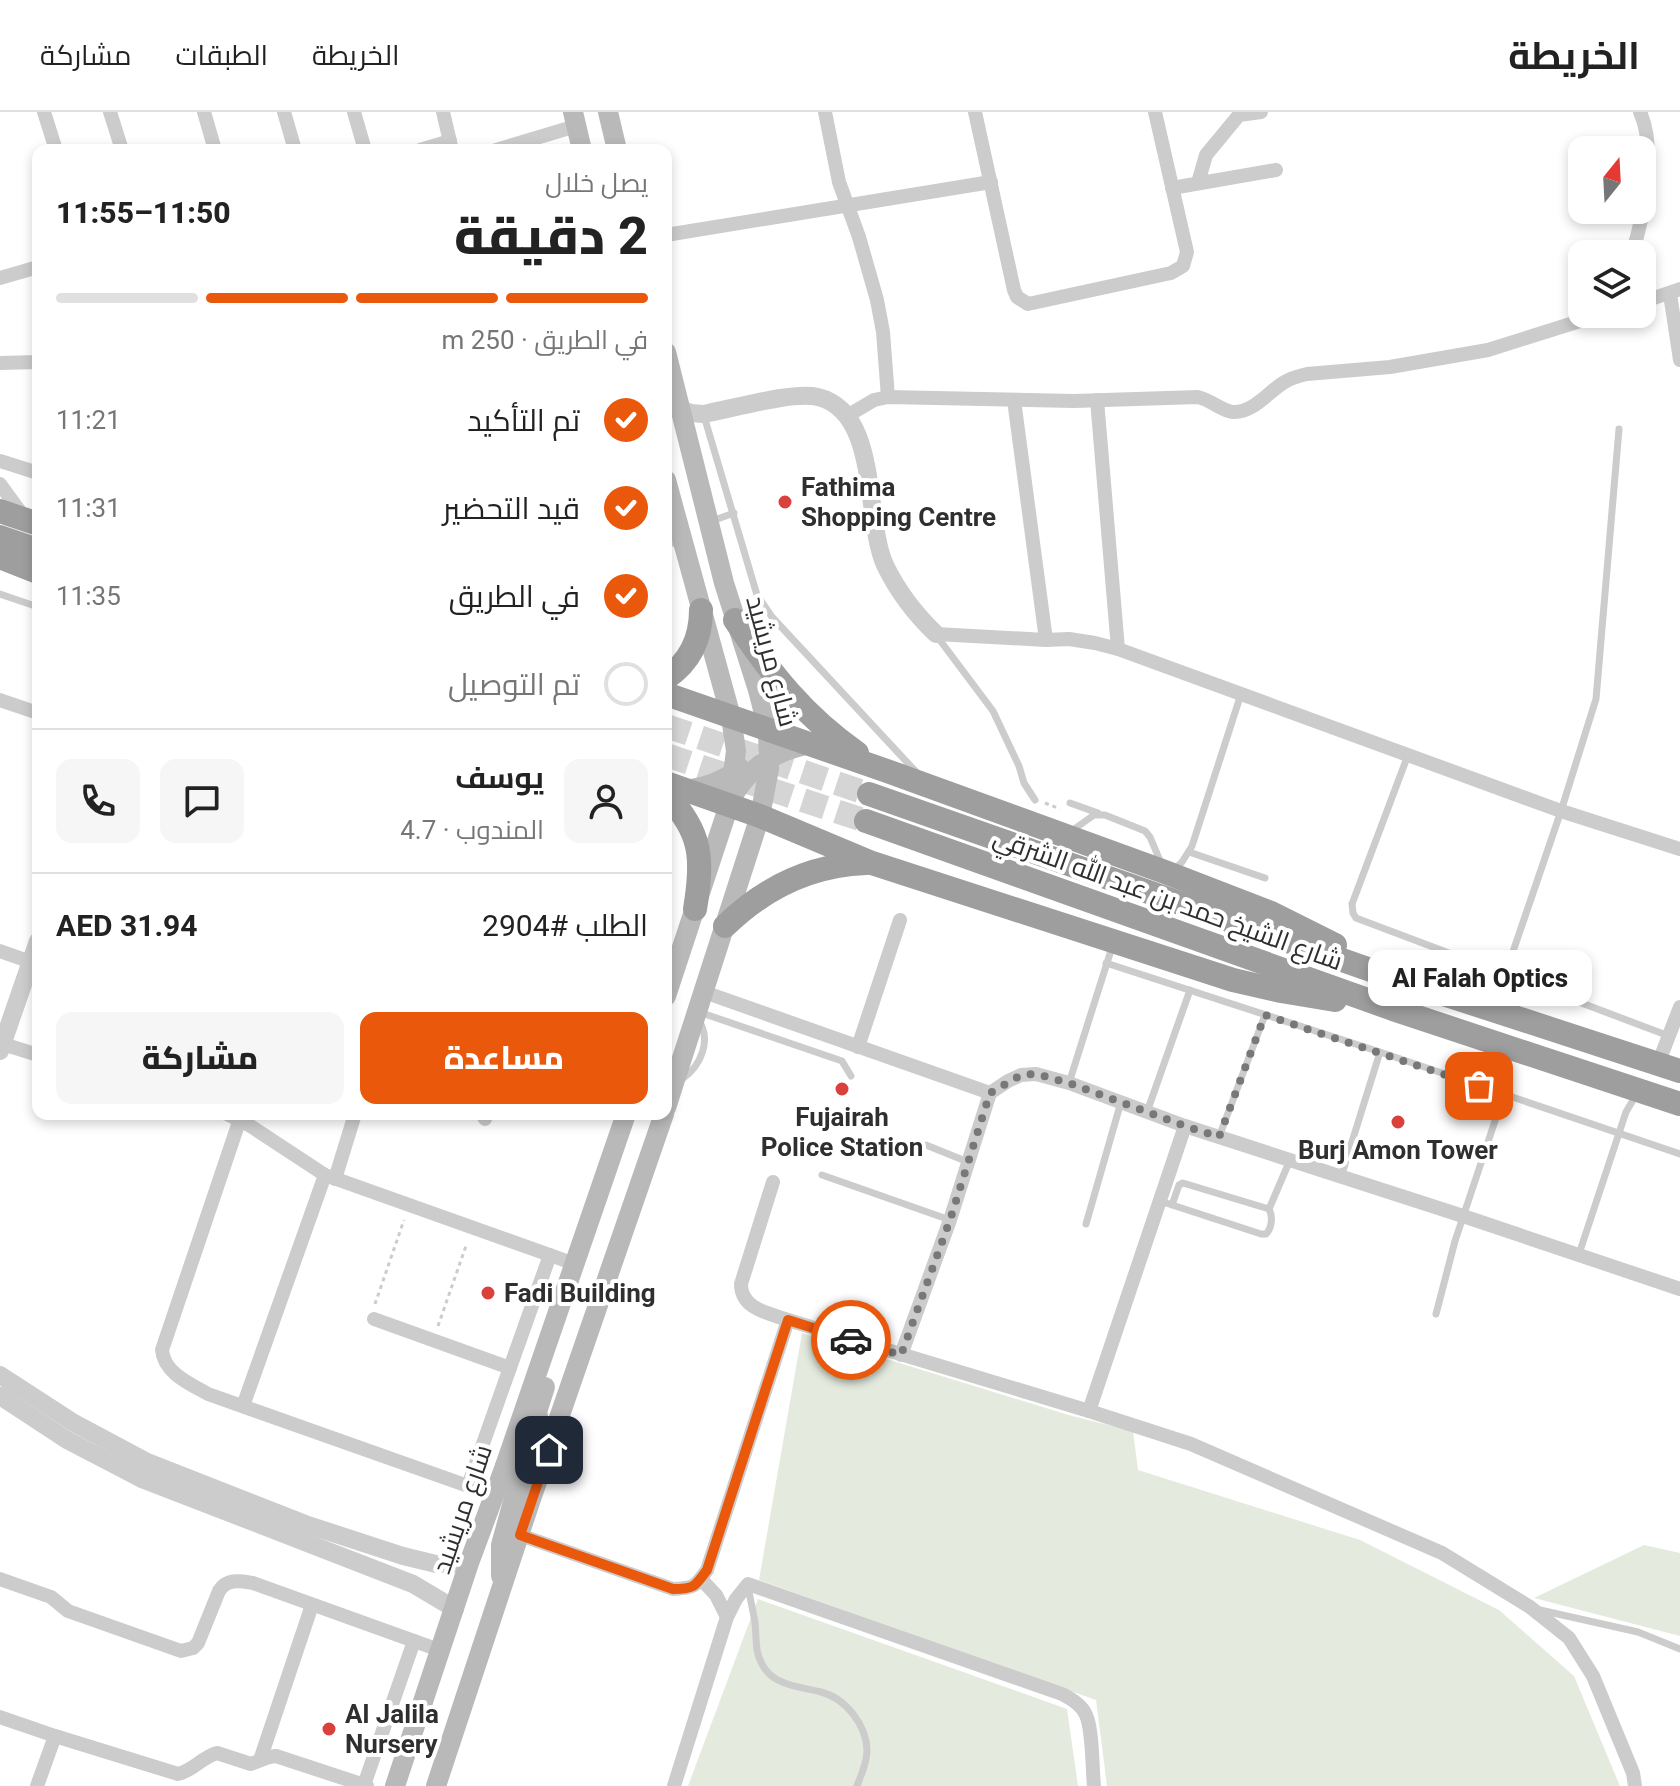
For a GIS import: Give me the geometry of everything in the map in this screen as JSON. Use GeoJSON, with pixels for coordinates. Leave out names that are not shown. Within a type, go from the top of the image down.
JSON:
{"type":"FeatureCollection","features":[{"type":"Feature","properties":{"kind":"highway"},"geometry":{"type":"LineString","coordinates":[[0,511],[32,522]]}},
{"type":"Feature","properties":{"kind":"highway"},"geometry":{"type":"LineString","coordinates":[[0,537],[32,548]]}},
{"type":"Feature","properties":{"kind":"highway"},"geometry":{"type":"LineString","coordinates":[[0,557],[32,570]]}},
{"type":"Feature","properties":{"kind":"highway"},"geometry":{"type":"LineString","coordinates":[[672,673],[694,647],[701,623],[701,610]]}},
{"type":"Feature","properties":{"kind":"highway"},"geometry":{"type":"LineString","coordinates":[[735,620],[769,670],[803,709],[843,743],[887,771]]}},
{"type":"Feature","properties":{"kind":"highway"},"geometry":{"type":"LineString","coordinates":[[672,696],[1168,873],[1297,925],[1385,975]]}},
{"type":"Feature","properties":{"kind":"highway"},"geometry":{"type":"LineString","coordinates":[[673,789],[760,816],[872,863],[1110,952],[1257,986],[1393,1009]]}},
{"type":"Feature","properties":{"kind":"highway"},"geometry":{"type":"LineString","coordinates":[[673,789],[700,860],[695,909]]}},
{"type":"Feature","properties":{"kind":"highway","name":"شارع الشيخ حمد بن عبد الله الشرقي"},"geometry":{"type":"LineString","coordinates":[[869,794],[1385,975],[1669,1068]]}},
{"type":"Feature","properties":{"kind":"highway","name":"شارع الشيخ حمد بن عبد الله الشرقي"},"geometry":{"type":"LineString","coordinates":[[866,821],[1393,1009],[1680,1104]]}},
{"type":"Feature","properties":{"kind":"highway"},"geometry":{"type":"LineString","coordinates":[[725,926],[757,899],[787,882],[832,866],[872,863]]}},
{"type":"Feature","properties":{"kind":"main road"},"geometry":{"type":"LineString","coordinates":[[608,112],[616,144]]}},
{"type":"Feature","properties":{"kind":"main road"},"geometry":{"type":"LineString","coordinates":[[575,119],[581,144]]}},
{"type":"Feature","properties":{"kind":"main road","name":"شارع مريشيد"},"geometry":{"type":"LineString","coordinates":[[672,376],[735,620],[768,729],[769,758],[760,816],[672,1088]]}},
{"type":"Feature","properties":{"kind":"main road","name":"شارع مريشيد"},"geometry":{"type":"LineString","coordinates":[[672,978],[729,805],[736,751],[731,717],[701,610],[674,539]]}},
{"type":"Feature","properties":{"kind":"main road"},"geometry":{"type":"LineString","coordinates":[[673,789],[711,784],[733,773],[757,749],[768,729]]}},
{"type":"Feature","properties":{"kind":"main road"},"geometry":{"type":"LineString","coordinates":[[729,805],[745,779],[769,758],[812,744]]}},
{"type":"Feature","properties":{"kind":"main road","name":"شارع مريشيد"},"geometry":{"type":"LineString","coordinates":[[395,1786],[469,1563],[624,1120]]}},
{"type":"Feature","properties":{"kind":"main road","name":"شارع مريشيد"},"geometry":{"type":"LineString","coordinates":[[436,1786],[662,1120]]}},
{"type":"Feature","properties":{"kind":"main road"},"geometry":{"type":"LineString","coordinates":[[557,1314],[559,1332],[556,1353],[537,1412],[539,1422],[546,1427],[558,1424]]}},
{"type":"Feature","properties":{"kind":"main road"},"geometry":{"type":"LineString","coordinates":[[504,1584],[500,1573],[501,1545],[520,1476],[505,1466]]}},
{"type":"Feature","properties":{"kind":"street"},"geometry":{"type":"LineString","coordinates":[[44,112],[54,144]]}},
{"type":"Feature","properties":{"kind":"street"},"geometry":{"type":"LineString","coordinates":[[110,112],[120,144]]}},
{"type":"Feature","properties":{"kind":"street"},"geometry":{"type":"LineString","coordinates":[[204,112],[213,144]]}},
{"type":"Feature","properties":{"kind":"street"},"geometry":{"type":"LineString","coordinates":[[284,112],[293,144]]}},
{"type":"Feature","properties":{"kind":"street"},"geometry":{"type":"LineString","coordinates":[[354,112],[363,144]]}},
{"type":"Feature","properties":{"kind":"street"},"geometry":{"type":"LineString","coordinates":[[443,112],[451,144]]}},
{"type":"Feature","properties":{"kind":"street"},"geometry":{"type":"LineString","coordinates":[[825,112],[839,182],[877,300],[888,397]]}},
{"type":"Feature","properties":{"kind":"street"},"geometry":{"type":"LineString","coordinates":[[975,112],[1014,290],[1017,297],[1028,304],[1178,271],[1183,266],[1187,252],[1155,112]]}},
{"type":"Feature","properties":{"kind":"street"},"geometry":{"type":"LineString","coordinates":[[1198,183],[1206,155],[1239,115],[1261,112]]}},
{"type":"Feature","properties":{"kind":"street"},"geometry":{"type":"LineString","coordinates":[[1636,240],[1647,178],[1644,121],[1640,112]]}},
{"type":"Feature","properties":{"kind":"street"},"geometry":{"type":"LineString","coordinates":[[511,144],[575,119]]}},
{"type":"Feature","properties":{"kind":"street"},"geometry":{"type":"LineString","coordinates":[[1172,188],[1276,170]]}},
{"type":"Feature","properties":{"kind":"street"},"geometry":{"type":"LineString","coordinates":[[672,234],[991,182]]}},
{"type":"Feature","properties":{"kind":"street"},"geometry":{"type":"LineString","coordinates":[[0,278],[32,269]]}},
{"type":"Feature","properties":{"kind":"street"},"geometry":{"type":"LineString","coordinates":[[1656,297],[1675,291],[1680,360]]}},
{"type":"Feature","properties":{"kind":"street"},"geometry":{"type":"LineString","coordinates":[[847,416],[874,400],[888,397],[1014,400],[1198,397],[1209,400],[1225,411],[1236,413],[1248,409],[1295,377],[1390,367],[1488,350],[1568,325]]}},
{"type":"Feature","properties":{"kind":"street"},"geometry":{"type":"LineString","coordinates":[[0,363],[32,362]]}},
{"type":"Feature","properties":{"kind":"street"},"geometry":{"type":"LineString","coordinates":[[680,409],[703,414],[800,395],[831,402],[847,416],[861,443],[877,541],[885,564],[909,604],[936,634],[1069,639],[1118,649],[1561,811],[1680,849]]}},
{"type":"Feature","properties":{"kind":"street"},"geometry":{"type":"LineString","coordinates":[[1014,400],[1046,640]]}},
{"type":"Feature","properties":{"kind":"street"},"geometry":{"type":"LineString","coordinates":[[1097,400],[1118,649]]}},
{"type":"Feature","properties":{"kind":"street"},"geometry":{"type":"LineString","coordinates":[[0,461],[32,471]]}},
{"type":"Feature","properties":{"kind":"street"},"geometry":{"type":"LineString","coordinates":[[0,484],[32,522]]}},
{"type":"Feature","properties":{"kind":"street"},"geometry":{"type":"LineString","coordinates":[[0,700],[32,711]]}},
{"type":"Feature","properties":{"kind":"street"},"geometry":{"type":"LineString","coordinates":[[858,1047],[900,920]]}},
{"type":"Feature","properties":{"kind":"street"},"geometry":{"type":"LineString","coordinates":[[0,951],[31,962]]}},
{"type":"Feature","properties":{"kind":"street"},"geometry":{"type":"LineString","coordinates":[[32,959],[3,1036],[32,1052]]}},
{"type":"Feature","properties":{"kind":"street"},"geometry":{"type":"LineString","coordinates":[[1669,1068],[1669,1036],[1680,1007]]}},
{"type":"Feature","properties":{"kind":"street"},"geometry":{"type":"LineString","coordinates":[[697,1012],[858,1047],[990,1093]]}},
{"type":"Feature","properties":{"kind":"street"},"geometry":{"type":"LineString","coordinates":[[901,1355],[950,1220],[990,1093],[1021,1075],[1036,1074],[1069,1083],[1185,1126],[1680,1289]]}},
{"type":"Feature","properties":{"kind":"street"},"geometry":{"type":"LineString","coordinates":[[233,1120],[162,1350],[163,1360],[179,1376],[208,1394],[468,1486],[550,1255]]}},
{"type":"Feature","properties":{"kind":"street"},"geometry":{"type":"LineString","coordinates":[[239,1120],[330,1177],[575,1264]]}},
{"type":"Feature","properties":{"kind":"street"},"geometry":{"type":"LineString","coordinates":[[243,1406],[353,1120]]}},
{"type":"Feature","properties":{"kind":"street"},"geometry":{"type":"LineString","coordinates":[[1089,1411],[1166,1203],[1185,1126]]}},
{"type":"Feature","properties":{"kind":"street"},"geometry":{"type":"LineString","coordinates":[[773,1182],[741,1284],[745,1301],[788,1320],[1191,1444],[1442,1553],[1530,1607],[1569,1638],[1593,1676],[1633,1773],[1635,1786]]}},
{"type":"Feature","properties":{"kind":"street"},"geometry":{"type":"LineString","coordinates":[[374,1319],[510,1368]]}},
{"type":"Feature","properties":{"kind":"street"},"geometry":{"type":"LineString","coordinates":[[520,1535],[673,1589],[691,1589],[707,1570],[788,1320]]}},
{"type":"Feature","properties":{"kind":"street"},"geometry":{"type":"LineString","coordinates":[[0,1375],[74,1423],[147,1462],[305,1524],[403,1556],[436,1564],[469,1563]]}},
{"type":"Feature","properties":{"kind":"street"},"geometry":{"type":"LineString","coordinates":[[0,1396],[67,1440],[142,1479],[413,1584],[455,1609]]}},
{"type":"Feature","properties":{"kind":"street"},"geometry":{"type":"LineString","coordinates":[[478,1457],[505,1466]]}},
{"type":"Feature","properties":{"kind":"street"},"geometry":{"type":"LineString","coordinates":[[0,1579],[51,1597],[68,1611],[181,1651],[198,1643],[222,1585],[230,1581],[253,1583],[442,1651]]}},
{"type":"Feature","properties":{"kind":"street"},"geometry":{"type":"LineString","coordinates":[[701,1579],[716,1595],[727,1617]]}},
{"type":"Feature","properties":{"kind":"street"},"geometry":{"type":"LineString","coordinates":[[674,1786],[727,1617],[748,1584],[1076,1701],[1086,1713],[1089,1726],[1094,1786]]}},
{"type":"Feature","properties":{"kind":"street"},"geometry":{"type":"LineString","coordinates":[[260,1760],[312,1605]]}},
{"type":"Feature","properties":{"kind":"street"},"geometry":{"type":"LineString","coordinates":[[0,1717],[178,1774],[217,1753],[246,1764],[269,1757],[283,1758],[365,1786],[414,1641]]}},
{"type":"Feature","properties":{"kind":"street"},"geometry":{"type":"LineString","coordinates":[[37,1786],[55,1736]]}},
{"type":"Feature","properties":{"kind":"lane"},"geometry":{"type":"LineString","coordinates":[[703,414],[757,595],[772,617],[930,787]]}},
{"type":"Feature","properties":{"kind":"lane"},"geometry":{"type":"LineString","coordinates":[[1505,975],[1596,699],[1619,429]]}},
{"type":"Feature","properties":{"kind":"lane"},"geometry":{"type":"LineString","coordinates":[[709,522],[734,513]]}},
{"type":"Feature","properties":{"kind":"lane"},"geometry":{"type":"LineString","coordinates":[[0,594],[32,605]]}},
{"type":"Feature","properties":{"kind":"lane"},"geometry":{"type":"LineString","coordinates":[[936,634],[993,711],[1024,783],[1035,800]]}},
{"type":"Feature","properties":{"kind":"lane"},"geometry":{"type":"LineString","coordinates":[[1070,803],[1145,831],[1168,873],[1189,852],[1241,694]]}},
{"type":"Feature","properties":{"kind":"lane"},"geometry":{"type":"LineString","coordinates":[[1408,755],[1352,904],[1353,913],[1361,921],[1669,1036]]}},
{"type":"Feature","properties":{"kind":"lane"},"geometry":{"type":"LineString","coordinates":[[1065,835],[1100,814]]}},
{"type":"Feature","properties":{"kind":"lane"},"geometry":{"type":"LineString","coordinates":[[1189,852],[1265,878]]}},
{"type":"Feature","properties":{"kind":"lane"},"geometry":{"type":"LineString","coordinates":[[1069,1083],[1110,952],[1190,990],[1680,1154]]}},
{"type":"Feature","properties":{"kind":"lane"},"geometry":{"type":"LineString","coordinates":[[1147,1112],[1190,990]]}},
{"type":"Feature","properties":{"kind":"lane"},"geometry":{"type":"LineString","coordinates":[[697,1012],[842,1061],[851,1076]]}},
{"type":"Feature","properties":{"kind":"lane"},"geometry":{"type":"LineString","coordinates":[[1219,1137],[1265,1015]]}},
{"type":"Feature","properties":{"kind":"lane"},"geometry":{"type":"LineString","coordinates":[[1341,1177],[1380,1052]]}},
{"type":"Feature","properties":{"kind":"lane"},"geometry":{"type":"LineString","coordinates":[[1579,1254],[1628,1106],[1640,1090]]}},
{"type":"Feature","properties":{"kind":"lane"},"geometry":{"type":"LineString","coordinates":[[1436,1314],[1463,1216],[1504,1094]]}},
{"type":"Feature","properties":{"kind":"lane"},"geometry":{"type":"LineString","coordinates":[[1086,1224],[1121,1102]]}},
{"type":"Feature","properties":{"kind":"lane"},"geometry":{"type":"LineString","coordinates":[[926,1145],[969,1162]]}},
{"type":"Feature","properties":{"kind":"lane"},"geometry":{"type":"LineString","coordinates":[[1269,1209],[1290,1160]]}},
{"type":"Feature","properties":{"kind":"lane"},"geometry":{"type":"LineString","coordinates":[[822,1175],[950,1220]]}},
{"type":"Feature","properties":{"kind":"lane"},"geometry":{"type":"LineString","coordinates":[[1183,1183],[1269,1209],[1272,1214],[1270,1230],[1261,1234],[1166,1203],[1183,1183]]}},
{"type":"Feature","properties":{"kind":"lane"},"geometry":{"type":"LineString","coordinates":[[748,1584],[755,1626],[755,1649],[765,1669],[775,1680],[826,1693],[841,1701],[854,1714],[865,1736],[867,1751],[857,1786]]}},
{"type":"Feature","properties":{"kind":"lane"},"geometry":{"type":"LineString","coordinates":[[1530,1607],[1638,1632],[1680,1649]]}},
{"type":"Feature","properties":{"kind":"path"},"geometry":{"type":"LineString","coordinates":[[1035,800],[1061,809],[1070,803]]}},
{"type":"Feature","properties":{"kind":"path"},"geometry":{"type":"LineString","coordinates":[[374,1319],[374,1307],[410,1206]]}},
{"type":"Feature","properties":{"kind":"path"},"geometry":{"type":"LineString","coordinates":[[433,1340],[472,1228]]}},
{"type":"Feature","properties":{"kind":"shaded area"},"geometry":{"type":"Polygon","coordinates":[[[802,1333],[1072,1416],[1133,1431],[1138,1470],[1360,1540],[1499,1610],[1574,1676],[1620,1786],[1107,1786],[1096,1700],[759,1580],[802,1333]]]}},
{"type":"Feature","properties":{"kind":"shaded area"},"geometry":{"type":"Polygon","coordinates":[[[1644,1545],[1680,1553],[1680,1636],[1534,1598],[1644,1545]]]}},
{"type":"Feature","properties":{"kind":"shaded area"},"geometry":{"type":"Polygon","coordinates":[[[758,1599],[1067,1709],[1078,1786],[688,1786],[758,1599]]]}},
{"type":"Feature","properties":{"kind":"tunnel"},"geometry":{"type":"LineString","coordinates":[[672,728],[869,794]]}},
{"type":"Feature","properties":{"kind":"tunnel"},"geometry":{"type":"LineString","coordinates":[[672,757],[866,821]]}},
{"type":"Feature","properties":{"kind":"way so far"},"geometry":{"type":"LineString","coordinates":[[851,1340],[901,1355],[950,1220],[990,1093],[1021,1075],[1036,1074],[1069,1083],[1219,1137],[1265,1015],[1479,1086]]}},
{"type":"Feature","properties":{"kind":"place","name":"Fathima Shopping Centre"},"geometry":{"type":"Point","coordinates":[785,502]}},
{"type":"Feature","properties":{"kind":"place","name":"Al Falah Optics"},"geometry":{"type":"Point","coordinates":[1479,1086]}},
{"type":"Feature","properties":{"kind":"place","name":"Fujairah Police Station"},"geometry":{"type":"Point","coordinates":[842,1089]}},
{"type":"Feature","properties":{"kind":"place","name":"Burj Amon Tower"},"geometry":{"type":"Point","coordinates":[1398,1122]}},
{"type":"Feature","properties":{"kind":"place","name":"Fadi Building"},"geometry":{"type":"Point","coordinates":[488,1293]}},
{"type":"Feature","properties":{"kind":"place","name":"Al Jalila Nursery"},"geometry":{"type":"Point","coordinates":[329,1729]}},
{"type":"Feature","properties":{"kind":"route"},"geometry":{"type":"LineString","coordinates":[[549,1450],[520,1535],[673,1589],[691,1589],[707,1570],[788,1320],[851,1340]]}}]}
